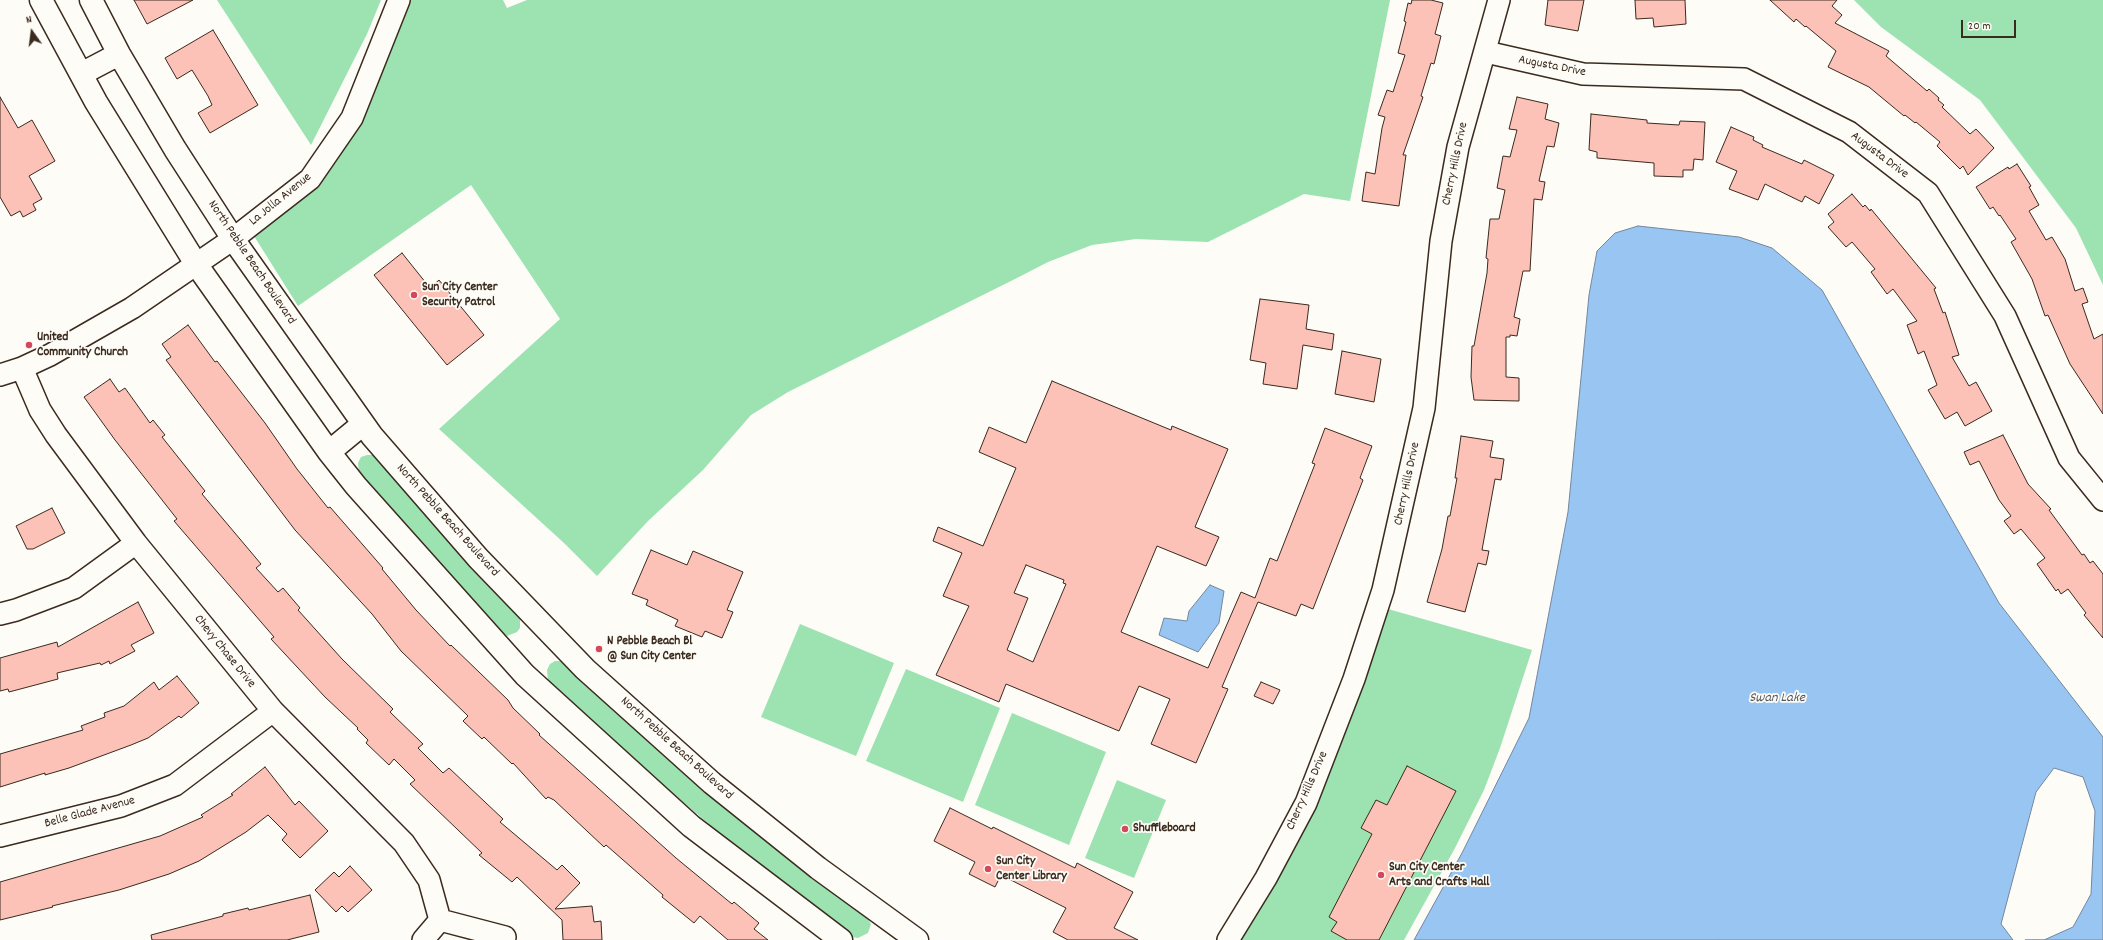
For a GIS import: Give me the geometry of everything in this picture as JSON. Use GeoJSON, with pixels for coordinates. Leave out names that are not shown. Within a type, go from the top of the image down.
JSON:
{"type":"FeatureCollection","features":[{"type":"Feature","properties":{"kind":"street"},"geometry":{"type":"LineString","coordinates":[[41,0],[81,74],[158,206],[196,264],[329,452],[380,513],[525,675],[691,826],[841,940]]}},
{"type":"Feature","properties":{"kind":"street","name":"North Pebble Beach Boulevard"},"geometry":{"type":"LineString","coordinates":[[91,0],[119,54],[175,148],[233,239],[363,424],[478,558],[585,669],[712,783],[907,937]]}},
{"type":"Feature","properties":{"kind":"street","name":"La Jolla Avenue"},"geometry":{"type":"LineString","coordinates":[[0,375],[22,368],[82,338],[132,308],[233,239],[310,179],[352,118],[399,0]]}},
{"type":"Feature","properties":{"kind":"street","name":"Cherry Hills Drive"},"geometry":{"type":"LineString","coordinates":[[1228,940],[1266,878],[1306,803],[1354,679],[1383,590],[1424,408],[1440,241],[1456,155],[1486,52],[1499,0]]}},
{"type":"Feature","properties":{"kind":"street","name":"Augusta Drive"},"geometry":{"type":"LineString","coordinates":[[1486,52],[1583,74],[1744,79],[1849,132],[1928,193],[2005,316],[2069,458],[2103,500]]}},
{"type":"Feature","properties":{"kind":"street"},"geometry":{"type":"LineString","coordinates":[[81,74],[119,54]]}},
{"type":"Feature","properties":{"kind":"street","name":"Chevy Chase Drive"},"geometry":{"type":"LineString","coordinates":[[22,368],[40,410],[56,435],[136,543],[273,711],[404,843],[430,880],[440,920]]}},
{"type":"Feature","properties":{"kind":"street"},"geometry":{"type":"LineString","coordinates":[[329,452],[363,424]]}},
{"type":"Feature","properties":{"kind":"street"},"geometry":{"type":"LineString","coordinates":[[0,614],[16,610],[74,588],[136,543]]}},
{"type":"Feature","properties":{"kind":"street","name":"Belle Glade Avenue"},"geometry":{"type":"LineString","coordinates":[[0,836],[121,806],[175,785],[273,711]]}},
{"type":"Feature","properties":{"kind":"street"},"geometry":{"type":"LineString","coordinates":[[423,940],[440,920],[505,937]]}},
{"type":"Feature","properties":{"kind":"green space"},"geometry":{"type":"Polygon","coordinates":[[[217,0],[381,0],[367,34],[311,145],[217,0]]]}},
{"type":"Feature","properties":{"kind":"green space"},"geometry":{"type":"Polygon","coordinates":[[[409,0],[503,0],[507,8],[527,0],[1390,0],[1350,201],[1304,194],[1208,242],[1136,239],[1092,245],[1048,262],[788,392],[751,415],[703,470],[648,521],[597,576],[564,543],[439,429],[560,319],[471,185],[298,306],[254,236],[316,188],[360,123],[409,0]]]}},
{"type":"Feature","properties":{"kind":"green space"},"geometry":{"type":"Polygon","coordinates":[[[1854,0],[2103,0],[2103,285],[2076,228],[1980,100],[1881,27],[1854,0]]]}},
{"type":"Feature","properties":{"kind":"green space"},"geometry":{"type":"Polygon","coordinates":[[[367,455],[378,457],[520,618],[520,628],[517,632],[507,636],[502,634],[359,474],[358,463],[361,457],[367,455]]]}},
{"type":"Feature","properties":{"kind":"green space"},"geometry":{"type":"Polygon","coordinates":[[[1388,609],[1532,650],[1500,748],[1484,790],[1455,848],[1404,940],[1240,940],[1388,609]]]}},
{"type":"Feature","properties":{"kind":"green space"},"geometry":{"type":"Polygon","coordinates":[[[800,624],[894,663],[856,756],[761,717],[800,624]]]}},
{"type":"Feature","properties":{"kind":"green space"},"geometry":{"type":"Polygon","coordinates":[[[555,661],[562,661],[567,664],[866,916],[871,924],[868,933],[858,938],[852,937],[767,873],[620,749],[548,680],[547,670],[550,664],[555,661]]]}},
{"type":"Feature","properties":{"kind":"green space"},"geometry":{"type":"Polygon","coordinates":[[[906,669],[1000,708],[963,802],[866,761],[906,669]]]}},
{"type":"Feature","properties":{"kind":"green space"},"geometry":{"type":"Polygon","coordinates":[[[1012,713],[1106,752],[1069,845],[975,805],[1012,713]]]}},
{"type":"Feature","properties":{"kind":"green space","name":"Shuffleboard"},"geometry":{"type":"Polygon","coordinates":[[[1117,780],[1166,800],[1134,878],[1085,858],[1117,780]]]}},
{"type":"Feature","properties":{"kind":"water","name":"Swan Lake"},"geometry":{"type":"Polygon","coordinates":[[[1638,226],[1739,237],[1772,248],[1822,290],[1999,603],[2103,737],[2103,940],[2044,940],[2073,927],[2091,894],[2095,811],[2083,777],[2054,768],[2036,792],[2001,924],[2013,940],[1414,940],[1462,853],[1529,718],[1568,512],[1589,295],[1597,251],[1615,233],[1638,226]]]}},
{"type":"Feature","properties":{"kind":"water"},"geometry":{"type":"Polygon","coordinates":[[[1210,585],[1224,591],[1219,623],[1198,652],[1159,635],[1164,618],[1187,621],[1189,611],[1210,585]]]}},
{"type":"Feature","properties":{"kind":"building"},"geometry":{"type":"Polygon","coordinates":[[[134,0],[193,0],[147,24],[134,0]]]}},
{"type":"Feature","properties":{"kind":"building"},"geometry":{"type":"Polygon","coordinates":[[[1412,0],[1431,0],[1443,3],[1435,34],[1441,36],[1434,64],[1431,63],[1421,96],[1423,97],[1403,155],[1406,155],[1399,206],[1362,201],[1366,172],[1375,174],[1385,117],[1378,115],[1387,90],[1393,92],[1405,55],[1398,53],[1406,22],[1404,21],[1408,3],[1411,4],[1412,0]]]}},
{"type":"Feature","properties":{"kind":"building"},"geometry":{"type":"Polygon","coordinates":[[[1548,0],[1584,0],[1578,31],[1545,25],[1548,0]]]}},
{"type":"Feature","properties":{"kind":"building"},"geometry":{"type":"Polygon","coordinates":[[[1635,0],[1685,0],[1686,24],[1654,27],[1653,18],[1636,19],[1635,0]]]}},
{"type":"Feature","properties":{"kind":"building"},"geometry":{"type":"Polygon","coordinates":[[[1770,0],[1837,0],[1832,6],[1842,15],[1835,23],[1889,51],[1886,56],[1927,91],[1929,89],[1939,98],[1938,100],[1944,105],[1942,107],[1970,134],[1976,129],[1994,148],[1968,175],[1963,166],[1960,169],[1937,146],[1940,142],[1916,122],[1915,123],[1905,115],[1904,116],[1869,87],[1828,67],[1836,51],[1796,19],[1794,22],[1770,0]]]}},
{"type":"Feature","properties":{"kind":"building"},"geometry":{"type":"Polygon","coordinates":[[[213,30],[258,105],[210,133],[198,113],[212,105],[208,96],[192,70],[177,79],[165,58],[213,30]]]}},
{"type":"Feature","properties":{"kind":"building"},"geometry":{"type":"Polygon","coordinates":[[[0,97],[18,128],[32,120],[55,161],[29,176],[42,199],[33,204],[36,210],[23,217],[20,211],[11,216],[0,197],[0,97]]]}},
{"type":"Feature","properties":{"kind":"building"},"geometry":{"type":"Polygon","coordinates":[[[1517,97],[1548,104],[1545,119],[1559,123],[1554,147],[1547,146],[1539,181],[1545,182],[1542,200],[1534,199],[1530,271],[1523,271],[1514,317],[1520,319],[1517,336],[1510,335],[1510,337],[1506,337],[1506,377],[1519,378],[1519,401],[1474,400],[1471,377],[1472,346],[1474,346],[1487,273],[1488,259],[1486,258],[1490,219],[1499,219],[1505,190],[1497,188],[1503,156],[1510,157],[1517,130],[1509,129],[1517,97]]]}},
{"type":"Feature","properties":{"kind":"building"},"geometry":{"type":"Polygon","coordinates":[[[1591,114],[1647,120],[1647,123],[1679,125],[1680,121],[1705,122],[1703,160],[1694,159],[1693,170],[1683,170],[1683,177],[1654,176],[1654,163],[1597,158],[1597,152],[1589,150],[1591,114]]]}},
{"type":"Feature","properties":{"kind":"building"},"geometry":{"type":"Polygon","coordinates":[[[1731,127],[1754,137],[1753,140],[1763,145],[1762,147],[1802,164],[1804,160],[1834,175],[1819,204],[1805,196],[1802,202],[1765,184],[1758,200],[1729,189],[1737,171],[1716,162],[1731,127]]]}},
{"type":"Feature","properties":{"kind":"building"},"geometry":{"type":"Polygon","coordinates":[[[2017,164],[2031,186],[2029,187],[2039,205],[2029,211],[2046,240],[2052,237],[2065,259],[2075,291],[2083,288],[2088,302],[2082,304],[2094,339],[2103,334],[2103,414],[2070,364],[2048,315],[2045,316],[2032,279],[2011,242],[2016,239],[2000,215],[1999,216],[1993,207],[1990,209],[1976,187],[2008,167],[2009,169],[2017,164]]]}},
{"type":"Feature","properties":{"kind":"building"},"geometry":{"type":"Polygon","coordinates":[[[1852,194],[1863,207],[1865,205],[1870,211],[1871,209],[1936,288],[1934,289],[1943,313],[1945,312],[1959,355],[1952,357],[1969,386],[1976,382],[1992,411],[1965,426],[1957,412],[1945,419],[1928,390],[1937,385],[1924,351],[1918,354],[1907,325],[1917,321],[1893,289],[1887,294],[1871,272],[1875,269],[1852,242],[1846,247],[1828,227],[1834,222],[1828,214],[1852,194]]]}},
{"type":"Feature","properties":{"kind":"building"},"geometry":{"type":"Polygon","coordinates":[[[402,253],[430,288],[439,280],[484,335],[447,365],[374,275],[402,253]]]}},
{"type":"Feature","properties":{"kind":"building"},"geometry":{"type":"Polygon","coordinates":[[[1260,299],[1309,305],[1306,329],[1334,334],[1332,350],[1303,345],[1297,389],[1263,384],[1266,363],[1250,360],[1260,299]]]}},
{"type":"Feature","properties":{"kind":"building"},"geometry":{"type":"Polygon","coordinates":[[[188,325],[215,362],[217,361],[265,423],[297,469],[328,508],[330,507],[383,568],[382,569],[416,610],[450,646],[451,645],[508,700],[513,708],[540,734],[539,735],[676,858],[732,904],[734,902],[759,923],[754,929],[768,940],[728,940],[700,916],[694,923],[662,897],[663,895],[606,845],[604,847],[554,800],[548,797],[546,799],[513,763],[512,764],[484,737],[482,739],[463,721],[468,716],[401,651],[372,614],[295,530],[166,360],[171,357],[162,344],[188,325]]]}},
{"type":"Feature","properties":{"kind":"building"},"geometry":{"type":"Polygon","coordinates":[[[1342,351],[1381,359],[1374,402],[1335,394],[1342,351]]]}},
{"type":"Feature","properties":{"kind":"building"},"geometry":{"type":"Polygon","coordinates":[[[110,379],[119,392],[125,388],[150,423],[153,420],[165,435],[162,437],[205,491],[202,494],[261,564],[256,568],[278,592],[283,588],[300,608],[298,610],[342,659],[393,709],[390,712],[423,744],[418,748],[443,773],[449,768],[503,819],[500,822],[557,870],[562,865],[580,883],[555,909],[592,906],[594,922],[601,921],[602,940],[563,940],[562,920],[517,877],[512,882],[479,855],[482,853],[410,784],[415,780],[394,759],[389,765],[366,743],[368,740],[357,729],[358,728],[325,697],[271,639],[274,637],[174,521],[177,519],[115,440],[84,397],[110,379]]]}},
{"type":"Feature","properties":{"kind":"building"},"geometry":{"type":"Polygon","coordinates":[[[1052,381],[1171,430],[1172,426],[1228,449],[1195,527],[1219,537],[1206,566],[1157,546],[1121,632],[1208,668],[1241,592],[1255,598],[1270,558],[1277,561],[1315,464],[1312,463],[1325,428],[1372,446],[1360,478],[1363,480],[1313,609],[1301,604],[1296,616],[1258,602],[1222,687],[1228,689],[1196,763],[1151,744],[1170,699],[1139,686],[1119,731],[1006,684],[999,702],[936,675],[969,606],[943,596],[962,553],[933,541],[938,527],[983,546],[1016,468],[979,452],[989,427],[1026,443],[1052,381]],[[1026,565],[1014,593],[1028,598],[1007,650],[1033,662],[1066,584],[1063,583],[1064,580],[1026,565]]]}},
{"type":"Feature","properties":{"kind":"building"},"geometry":{"type":"Polygon","coordinates":[[[2003,435],[2028,484],[2051,509],[2049,510],[2082,555],[2084,554],[2090,563],[2093,561],[2103,574],[2103,638],[2084,615],[2086,613],[2068,589],[2061,594],[2058,589],[2056,591],[2037,564],[2045,558],[2021,529],[2014,534],[2004,521],[2011,516],[1999,500],[1979,461],[1970,465],[1964,452],[2003,435]]]}},
{"type":"Feature","properties":{"kind":"building"},"geometry":{"type":"Polygon","coordinates":[[[1461,436],[1493,441],[1490,457],[1504,459],[1501,480],[1495,479],[1482,550],[1489,551],[1486,565],[1478,563],[1465,612],[1427,602],[1442,549],[1448,516],[1450,516],[1457,478],[1455,478],[1461,436]]]}},
{"type":"Feature","properties":{"kind":"building"},"geometry":{"type":"Polygon","coordinates":[[[52,508],[65,533],[33,549],[27,549],[16,526],[52,508]]]}},
{"type":"Feature","properties":{"kind":"building"},"geometry":{"type":"Polygon","coordinates":[[[651,550],[687,565],[693,551],[743,572],[727,610],[733,612],[722,638],[705,631],[702,637],[675,626],[678,620],[646,605],[648,600],[632,594],[651,550]]]}},
{"type":"Feature","properties":{"kind":"building"},"geometry":{"type":"Polygon","coordinates":[[[138,602],[154,633],[131,645],[135,651],[110,664],[109,661],[101,665],[100,663],[57,673],[58,679],[9,692],[8,689],[0,691],[0,658],[57,642],[58,647],[138,602]]]}},
{"type":"Feature","properties":{"kind":"building"},"geometry":{"type":"Polygon","coordinates":[[[177,676],[199,703],[181,718],[179,716],[148,738],[131,745],[69,768],[45,775],[45,773],[0,787],[0,754],[83,730],[81,726],[105,717],[104,713],[124,706],[154,682],[159,690],[177,676]]]}},
{"type":"Feature","properties":{"kind":"building"},"geometry":{"type":"Polygon","coordinates":[[[1261,682],[1280,690],[1273,704],[1254,696],[1261,682]]]}},
{"type":"Feature","properties":{"kind":"building","name":"Sun City Center Arts and Crafts Hall"},"geometry":{"type":"Polygon","coordinates":[[[1407,766],[1456,791],[1379,940],[1347,940],[1331,931],[1337,922],[1329,917],[1372,834],[1361,828],[1376,800],[1387,805],[1407,766]]]}},
{"type":"Feature","properties":{"kind":"building"},"geometry":{"type":"Polygon","coordinates":[[[265,767],[295,805],[299,801],[328,831],[300,858],[282,840],[287,834],[268,815],[246,832],[199,861],[169,874],[119,890],[0,920],[0,882],[160,836],[203,817],[201,815],[233,795],[231,794],[265,767]]]}},
{"type":"Feature","properties":{"kind":"building"},"geometry":{"type":"Polygon","coordinates":[[[950,808],[992,829],[993,827],[1075,868],[1077,863],[1133,892],[1114,928],[1138,940],[1068,940],[1053,932],[1066,908],[1001,875],[995,887],[969,874],[975,862],[934,841],[950,808]]]}},
{"type":"Feature","properties":{"kind":"building"},"geometry":{"type":"Polygon","coordinates":[[[350,866],[372,890],[348,912],[342,906],[336,912],[315,890],[334,872],[339,877],[350,866]]]}},
{"type":"Feature","properties":{"kind":"building"},"geometry":{"type":"Polygon","coordinates":[[[310,895],[319,932],[287,940],[152,940],[151,935],[223,916],[223,914],[248,908],[249,910],[310,895]]]}},
{"type":"Feature","properties":{"kind":"place","name":"Sun City Center Security Patrol"},"geometry":{"type":"Point","coordinates":[414,295]}},
{"type":"Feature","properties":{"kind":"place","name":"United Community Church"},"geometry":{"type":"Point","coordinates":[29,345]}},
{"type":"Feature","properties":{"kind":"place","name":"N Pebble Beach Bl @ Sun City Center"},"geometry":{"type":"Point","coordinates":[599,649]}},
{"type":"Feature","properties":{"kind":"place","name":"Shuffleboard"},"geometry":{"type":"Point","coordinates":[1125,829]}},
{"type":"Feature","properties":{"kind":"place","name":"Sun City Center Library"},"geometry":{"type":"Point","coordinates":[988,869]}},
{"type":"Feature","properties":{"kind":"place","name":"Sun City Center Arts and Crafts Hall"},"geometry":{"type":"Point","coordinates":[1381,875]}}]}
